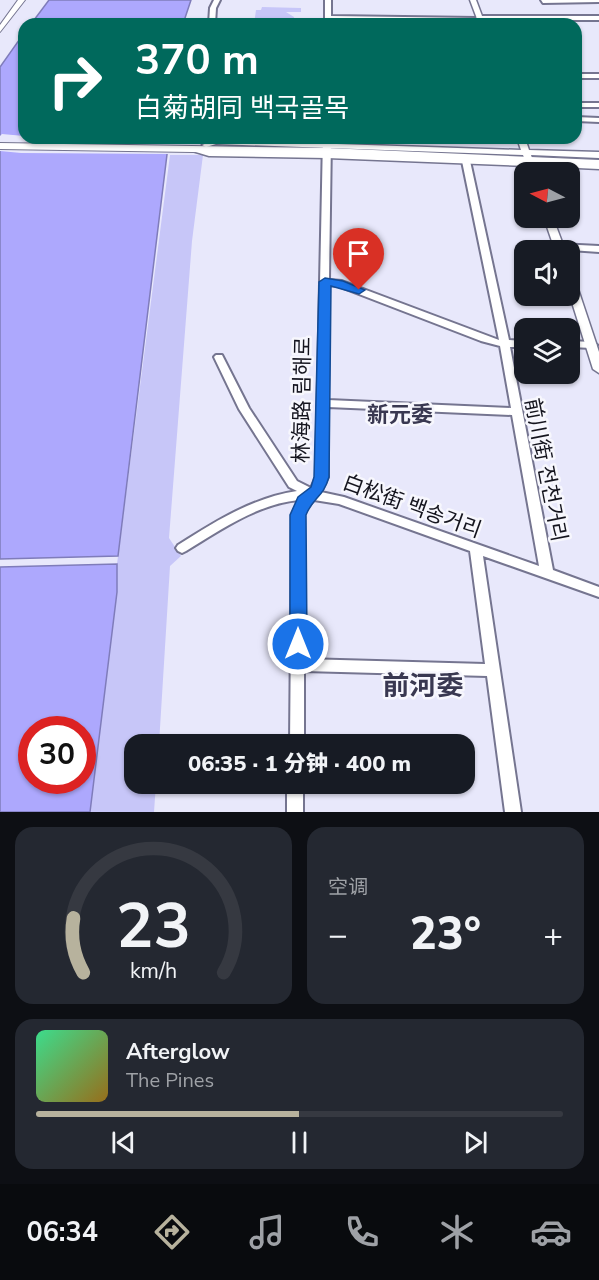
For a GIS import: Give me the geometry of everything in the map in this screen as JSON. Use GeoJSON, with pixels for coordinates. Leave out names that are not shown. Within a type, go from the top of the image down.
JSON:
{"type":"FeatureCollection","features":[{"type":"Feature","properties":{"kind":"main road"},"geometry":{"type":"LineString","coordinates":[[0,22],[17,0]]}},
{"type":"Feature","properties":{"kind":"main road"},"geometry":{"type":"LineString","coordinates":[[0,30],[22,0]]}},
{"type":"Feature","properties":{"kind":"main road"},"geometry":{"type":"LineString","coordinates":[[0,141],[18,142]]}},
{"type":"Feature","properties":{"kind":"main road"},"geometry":{"type":"LineString","coordinates":[[80,144],[186,148],[206,145],[327,147],[529,161],[599,161]]}},
{"type":"Feature","properties":{"kind":"main road"},"geometry":{"type":"LineString","coordinates":[[0,146],[327,147]]}},
{"type":"Feature","properties":{"kind":"street"},"geometry":{"type":"LineString","coordinates":[[212,18],[213,8],[217,0]]}},
{"type":"Feature","properties":{"kind":"street"},"geometry":{"type":"LineString","coordinates":[[328,0],[328,18]]}},
{"type":"Feature","properties":{"kind":"street"},"geometry":{"type":"LineString","coordinates":[[473,0],[479,18]]}},
{"type":"Feature","properties":{"kind":"street"},"geometry":{"type":"LineString","coordinates":[[543,1],[599,0]]}},
{"type":"Feature","properties":{"kind":"street"},"geometry":{"type":"LineString","coordinates":[[582,19],[599,18]]}},
{"type":"Feature","properties":{"kind":"street"},"geometry":{"type":"LineString","coordinates":[[582,76],[599,76]]}},
{"type":"Feature","properties":{"kind":"street"},"geometry":{"type":"LineString","coordinates":[[582,105],[599,105]]}},
{"type":"Feature","properties":{"kind":"street"},"geometry":{"type":"LineString","coordinates":[[582,119],[599,120]]}},
{"type":"Feature","properties":{"kind":"street"},"geometry":{"type":"LineString","coordinates":[[327,147],[466,161],[529,161],[523,144]]}},
{"type":"Feature","properties":{"kind":"street","name":"林海路 림해로"},"geometry":{"type":"LineString","coordinates":[[297,734],[298,515],[304,501],[314,494],[322,477],[327,147]]}},
{"type":"Feature","properties":{"kind":"street","name":"前川街 전천거리"},"geometry":{"type":"LineString","coordinates":[[466,161],[495,292],[502,343],[547,574]]}},
{"type":"Feature","properties":{"kind":"street"},"geometry":{"type":"LineString","coordinates":[[580,249],[599,249]]}},
{"type":"Feature","properties":{"kind":"street"},"geometry":{"type":"LineString","coordinates":[[325,282],[339,283],[484,339],[514,344]]}},
{"type":"Feature","properties":{"kind":"street"},"geometry":{"type":"LineString","coordinates":[[580,306],[593,340],[599,369]]}},
{"type":"Feature","properties":{"kind":"street"},"geometry":{"type":"LineString","coordinates":[[219,357],[244,409],[293,484],[314,494]]}},
{"type":"Feature","properties":{"kind":"street"},"geometry":{"type":"LineString","coordinates":[[324,403],[516,412]]}},
{"type":"Feature","properties":{"kind":"street","name":"白松街 백송거리"},"geometry":{"type":"LineString","coordinates":[[182,548],[239,513],[264,502],[314,494],[340,500],[599,592]]}},
{"type":"Feature","properties":{"kind":"street"},"geometry":{"type":"LineString","coordinates":[[476,549],[513,812]]}},
{"type":"Feature","properties":{"kind":"street"},"geometry":{"type":"LineString","coordinates":[[299,665],[492,670]]}},
{"type":"Feature","properties":{"kind":"street"},"geometry":{"type":"LineString","coordinates":[[295,812],[296,794]]}},
{"type":"Feature","properties":{"kind":"shaded area"},"geometry":{"type":"Polygon","coordinates":[[[49,0],[191,0],[185,18],[36,18],[49,0]]]}},
{"type":"Feature","properties":{"kind":"shaded area"},"geometry":{"type":"Polygon","coordinates":[[[262,7],[301,8],[301,12],[286,12],[294,18],[255,18],[256,10],[261,10],[262,7]]]}},
{"type":"Feature","properties":{"kind":"shaded area"},"geometry":{"type":"Polygon","coordinates":[[[18,42],[18,144],[168,144],[118,556],[0,559],[0,67],[18,42]]]}},
{"type":"Feature","properties":{"kind":"shaded area"},"geometry":{"type":"Polygon","coordinates":[[[170,155],[203,155],[192,241],[169,538],[181,556],[170,566],[160,734],[124,734],[124,794],[155,794],[154,812],[90,812],[92,794],[96,794],[96,763],[117,592],[117,564],[170,155]]]}},
{"type":"Feature","properties":{"kind":"shaded area"},"geometry":{"type":"Polygon","coordinates":[[[117,564],[117,592],[96,763],[96,716],[18,716],[18,794],[92,794],[90,812],[0,812],[0,567],[117,564]]]}},
{"type":"Feature","properties":{"kind":"pier"},"geometry":{"type":"Polygon","coordinates":[[[2,134],[18,135],[18,144],[171,144],[170,154],[21,153],[0,151],[2,134]]]}},
{"type":"Feature","properties":{"kind":"district","name":"新元委"},"geometry":{"type":"Point","coordinates":[400,415]}},
{"type":"Feature","properties":{"kind":"district","name":"前河委"},"geometry":{"type":"Point","coordinates":[423,686]}},
{"type":"Feature","properties":{"kind":"route"},"geometry":{"type":"LineString","coordinates":[[298,644],[299,507],[318,490],[322,477],[325,282],[335,282],[359,290]]}}]}
